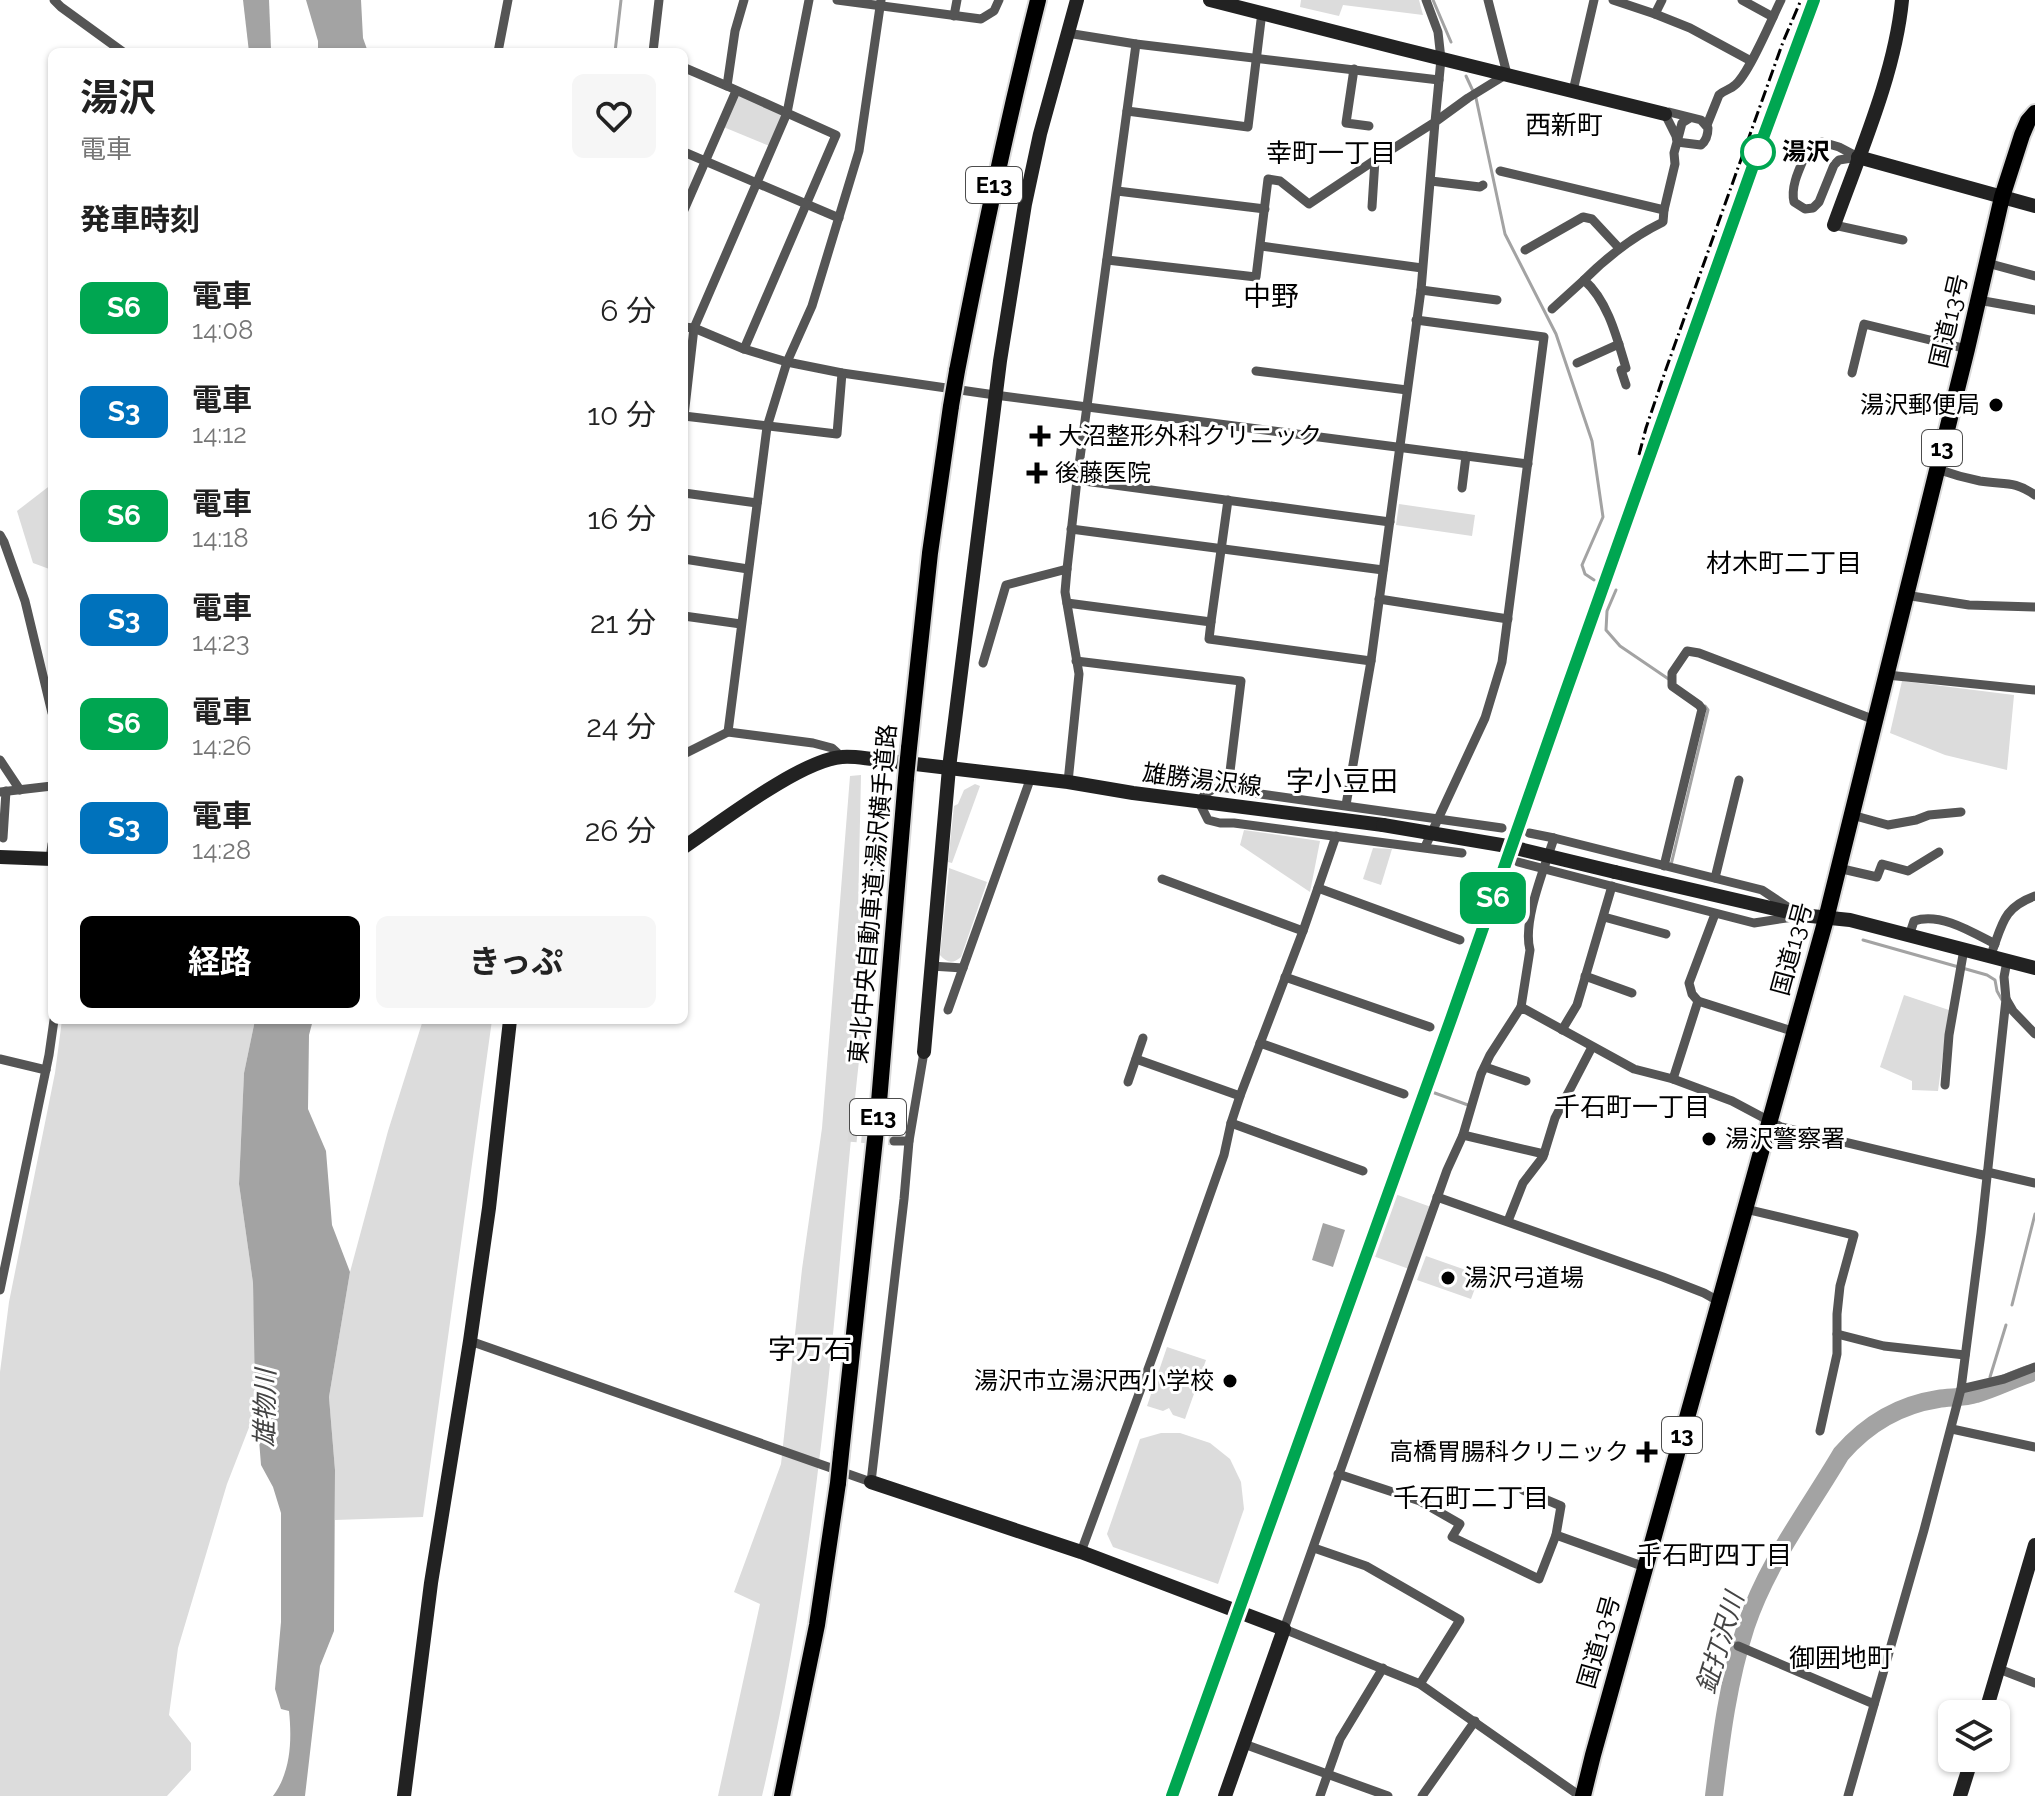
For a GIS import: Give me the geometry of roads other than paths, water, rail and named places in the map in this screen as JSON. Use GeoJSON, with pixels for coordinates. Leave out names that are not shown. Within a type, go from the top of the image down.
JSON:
{"type":"FeatureCollection","features":[{"type":"Feature","properties":{"kind":"highway","name":"東北中央自動車道;湯沢横手道路"},"geometry":{"type":"LineString","coordinates":[[782,1796],[817,1625],[838,1483],[879,1102],[906,778],[930,553],[957,371],[1006,129],[1038,0]]}},
{"type":"Feature","properties":{"kind":"highway","name":"国道13号"},"geometry":{"type":"LineString","coordinates":[[1581,1796],[1826,919],[2002,197],[2022,135],[2035,113]]}},
{"type":"Feature","properties":{"kind":"street"},"geometry":{"type":"LineString","coordinates":[[54,0],[117,48]]}},
{"type":"Feature","properties":{"kind":"street"},"geometry":{"type":"LineString","coordinates":[[499,48],[508,0]]}},
{"type":"Feature","properties":{"kind":"street"},"geometry":{"type":"LineString","coordinates":[[653,48],[659,0]]}},
{"type":"Feature","properties":{"kind":"street"},"geometry":{"type":"LineString","coordinates":[[688,201],[731,88],[735,31],[744,0]]}},
{"type":"Feature","properties":{"kind":"street"},"geometry":{"type":"LineString","coordinates":[[809,0],[787,113],[689,328],[787,362],[842,373],[1528,464]]}},
{"type":"Feature","properties":{"kind":"street"},"geometry":{"type":"LineString","coordinates":[[837,0],[880,3],[981,19],[994,11],[999,0]]}},
{"type":"Feature","properties":{"kind":"street"},"geometry":{"type":"LineString","coordinates":[[954,16],[957,0]]}},
{"type":"Feature","properties":{"kind":"street"},"geometry":{"type":"LineString","coordinates":[[871,1482],[909,1141],[924,1052],[949,768],[995,395],[1025,204],[1040,134],[1077,0]]}},
{"type":"Feature","properties":{"kind":"street"},"geometry":{"type":"LineString","coordinates":[[1210,0],[1665,114],[1669,112],[1701,120],[1707,125]]}},
{"type":"Feature","properties":{"kind":"street"},"geometry":{"type":"LineString","coordinates":[[1346,805],[1371,661],[1421,290],[1441,59],[1438,32],[1426,0]]}},
{"type":"Feature","properties":{"kind":"street"},"geometry":{"type":"LineString","coordinates":[[1488,0],[1507,74]]}},
{"type":"Feature","properties":{"kind":"street"},"geometry":{"type":"LineString","coordinates":[[1573,91],[1594,0]]}},
{"type":"Feature","properties":{"kind":"street"},"geometry":{"type":"LineString","coordinates":[[1613,0],[1690,28],[1751,61]]}},
{"type":"Feature","properties":{"kind":"street"},"geometry":{"type":"LineString","coordinates":[[1655,14],[1662,0]]}},
{"type":"Feature","properties":{"kind":"street"},"geometry":{"type":"LineString","coordinates":[[1742,0],[1773,17]]}},
{"type":"Feature","properties":{"kind":"street"},"geometry":{"type":"LineString","coordinates":[[1677,142],[1701,145],[1704,142],[1719,95],[1735,85],[1751,61],[1781,0]]}},
{"type":"Feature","properties":{"kind":"street"},"geometry":{"type":"LineString","coordinates":[[1903,0],[1899,32],[1834,225],[1903,240]]}},
{"type":"Feature","properties":{"kind":"street"},"geometry":{"type":"LineString","coordinates":[[728,732],[767,427],[787,362],[812,306],[859,151],[880,3]]}},
{"type":"Feature","properties":{"kind":"street"},"geometry":{"type":"LineString","coordinates":[[1127,111],[1248,127],[1262,12]]}},
{"type":"Feature","properties":{"kind":"street"},"geometry":{"type":"LineString","coordinates":[[1067,33],[1439,80]]}},
{"type":"Feature","properties":{"kind":"street"},"geometry":{"type":"LineString","coordinates":[[1068,782],[1079,674],[1065,592],[1067,569],[1136,44]]}},
{"type":"Feature","properties":{"kind":"street"},"geometry":{"type":"LineString","coordinates":[[688,69],[836,135],[744,349]]}},
{"type":"Feature","properties":{"kind":"street"},"geometry":{"type":"LineString","coordinates":[[1354,69],[1346,123],[1369,126]]}},
{"type":"Feature","properties":{"kind":"street"},"geometry":{"type":"LineString","coordinates":[[1107,260],[1256,277],[1268,179],[1280,181],[1309,204],[1507,74]]}},
{"type":"Feature","properties":{"kind":"street"},"geometry":{"type":"LineString","coordinates":[[1665,114],[1677,142]]}},
{"type":"Feature","properties":{"kind":"street"},"geometry":{"type":"LineString","coordinates":[[1552,309],[1619,248],[1663,222],[1675,164],[1674,153],[1682,123],[1690,118]]}},
{"type":"Feature","properties":{"kind":"street"},"geometry":{"type":"LineString","coordinates":[[1858,157],[1839,160],[1834,165],[1819,202],[1813,208],[1805,209],[1794,202],[1792,193],[1808,149],[1822,142],[1858,157],[2035,206]]}},
{"type":"Feature","properties":{"kind":"street"},"geometry":{"type":"LineString","coordinates":[[688,154],[839,218]]}},
{"type":"Feature","properties":{"kind":"street"},"geometry":{"type":"LineString","coordinates":[[1372,207],[1375,160]]}},
{"type":"Feature","properties":{"kind":"street"},"geometry":{"type":"LineString","coordinates":[[1500,171],[1664,210]]}},
{"type":"Feature","properties":{"kind":"street"},"geometry":{"type":"LineString","coordinates":[[1431,181],[1483,185]]}},
{"type":"Feature","properties":{"kind":"street"},"geometry":{"type":"LineString","coordinates":[[1117,191],[1265,209]]}},
{"type":"Feature","properties":{"kind":"street"},"geometry":{"type":"LineString","coordinates":[[1525,250],[1583,217],[1592,219],[1619,248]]}},
{"type":"Feature","properties":{"kind":"street"},"geometry":{"type":"LineString","coordinates":[[1261,246],[1422,268]]}},
{"type":"Feature","properties":{"kind":"street"},"geometry":{"type":"LineString","coordinates":[[1987,263],[2035,276]]}},
{"type":"Feature","properties":{"kind":"street"},"geometry":{"type":"LineString","coordinates":[[1584,280],[1596,291],[1619,344],[1626,368],[1621,370],[1626,385]]}},
{"type":"Feature","properties":{"kind":"street"},"geometry":{"type":"LineString","coordinates":[[1421,290],[1497,300]]}},
{"type":"Feature","properties":{"kind":"street"},"geometry":{"type":"LineString","coordinates":[[1978,300],[2035,310]]}},
{"type":"Feature","properties":{"kind":"street"},"geometry":{"type":"LineString","coordinates":[[1416,320],[1544,337],[1502,662],[1485,718],[1425,847]]}},
{"type":"Feature","properties":{"kind":"street"},"geometry":{"type":"LineString","coordinates":[[1852,373],[1864,324],[1967,349]]}},
{"type":"Feature","properties":{"kind":"street"},"geometry":{"type":"LineString","coordinates":[[1577,363],[1619,344]]}},
{"type":"Feature","properties":{"kind":"street"},"geometry":{"type":"LineString","coordinates":[[1256,371],[1407,390]]}},
{"type":"Feature","properties":{"kind":"street"},"geometry":{"type":"LineString","coordinates":[[688,417],[837,434],[842,373]]}},
{"type":"Feature","properties":{"kind":"street"},"geometry":{"type":"LineString","coordinates":[[1462,488],[1466,456]]}},
{"type":"Feature","properties":{"kind":"street"},"geometry":{"type":"LineString","coordinates":[[1937,469],[1977,480],[2012,483],[2035,495]]}},
{"type":"Feature","properties":{"kind":"street"},"geometry":{"type":"LineString","coordinates":[[1077,480],[1390,522]]}},
{"type":"Feature","properties":{"kind":"street"},"geometry":{"type":"LineString","coordinates":[[688,494],[757,503]]}},
{"type":"Feature","properties":{"kind":"street"},"geometry":{"type":"LineString","coordinates":[[1228,500],[1209,639],[1371,661]]}},
{"type":"Feature","properties":{"kind":"street"},"geometry":{"type":"LineString","coordinates":[[1071,529],[1383,570]]}},
{"type":"Feature","properties":{"kind":"street"},"geometry":{"type":"LineString","coordinates":[[0,535],[25,601],[48,696]]}},
{"type":"Feature","properties":{"kind":"street"},"geometry":{"type":"LineString","coordinates":[[688,560],[748,569]]}},
{"type":"Feature","properties":{"kind":"street"},"geometry":{"type":"LineString","coordinates":[[983,663],[1006,585],[1067,569]]}},
{"type":"Feature","properties":{"kind":"street"},"geometry":{"type":"LineString","coordinates":[[1905,595],[1969,605],[2035,607]]}},
{"type":"Feature","properties":{"kind":"street"},"geometry":{"type":"LineString","coordinates":[[1379,599],[1508,619]]}},
{"type":"Feature","properties":{"kind":"street"},"geometry":{"type":"LineString","coordinates":[[1067,603],[1211,622]]}},
{"type":"Feature","properties":{"kind":"street"},"geometry":{"type":"LineString","coordinates":[[688,617],[741,624]]}},
{"type":"Feature","properties":{"kind":"street"},"geometry":{"type":"LineString","coordinates":[[1664,866],[1702,709],[1672,686],[1672,673],[1687,651],[1875,720]]}},
{"type":"Feature","properties":{"kind":"street"},"geometry":{"type":"LineString","coordinates":[[1076,661],[1241,681],[1228,788]]}},
{"type":"Feature","properties":{"kind":"street"},"geometry":{"type":"LineString","coordinates":[[1887,675],[2035,690]]}},
{"type":"Feature","properties":{"kind":"street"},"geometry":{"type":"LineString","coordinates":[[688,752],[728,732],[813,743],[832,748],[842,757]]}},
{"type":"Feature","properties":{"kind":"street","name":"雄勝湯沢線"},"geometry":{"type":"LineString","coordinates":[[688,844],[780,783],[814,765],[842,757],[873,759],[1031,777],[1383,825],[1507,846],[1801,915],[1850,920],[1964,949],[1992,950],[2007,961],[2035,968]]}},
{"type":"Feature","properties":{"kind":"street"},"geometry":{"type":"LineString","coordinates":[[0,760],[20,790]]}},
{"type":"Feature","properties":{"kind":"street"},"geometry":{"type":"LineString","coordinates":[[948,1010],[1031,777]]}},
{"type":"Feature","properties":{"kind":"street"},"geometry":{"type":"LineString","coordinates":[[1715,878],[1739,780]]}},
{"type":"Feature","properties":{"kind":"street"},"geometry":{"type":"LineString","coordinates":[[3,838],[3,792],[48,786]]}},
{"type":"Feature","properties":{"kind":"street"},"geometry":{"type":"LineString","coordinates":[[1462,853],[1208,820],[1199,802],[1205,792],[1228,788],[1502,828]]}},
{"type":"Feature","properties":{"kind":"street"},"geometry":{"type":"LineString","coordinates":[[1852,815],[1888,825],[1929,815],[1961,812]]}},
{"type":"Feature","properties":{"kind":"street"},"geometry":{"type":"LineString","coordinates":[[1529,833],[1762,890],[1801,915]]}},
{"type":"Feature","properties":{"kind":"street"},"geometry":{"type":"LineString","coordinates":[[1081,1552],[1219,1170],[1240,1096],[1336,836]]}},
{"type":"Feature","properties":{"kind":"street"},"geometry":{"type":"LineString","coordinates":[[1225,1796],[1485,1067],[1521,1007],[1530,950],[1529,918],[1554,838]]}},
{"type":"Feature","properties":{"kind":"street"},"geometry":{"type":"LineString","coordinates":[[1838,868],[1877,877],[1882,864],[1908,871],[1939,852]]}},
{"type":"Feature","properties":{"kind":"street"},"geometry":{"type":"LineString","coordinates":[[0,857],[48,859]]}},
{"type":"Feature","properties":{"kind":"street"},"geometry":{"type":"LineString","coordinates":[[1518,862],[1754,923],[1801,915]]}},
{"type":"Feature","properties":{"kind":"street"},"geometry":{"type":"LineString","coordinates":[[1162,879],[1303,931]]}},
{"type":"Feature","properties":{"kind":"street"},"geometry":{"type":"LineString","coordinates":[[1562,1030],[1577,1005],[1612,886]]}},
{"type":"Feature","properties":{"kind":"street"},"geometry":{"type":"LineString","coordinates":[[1318,888],[1460,940]]}},
{"type":"Feature","properties":{"kind":"street"},"geometry":{"type":"LineString","coordinates":[[1909,936],[1914,921],[1923,918],[1963,926],[1992,950],[2012,908],[2035,896]]}},
{"type":"Feature","properties":{"kind":"street"},"geometry":{"type":"LineString","coordinates":[[1715,914],[1689,983],[1692,994],[1698,1001],[1795,1032]]}},
{"type":"Feature","properties":{"kind":"street"},"geometry":{"type":"LineString","coordinates":[[1604,917],[1666,934]]}},
{"type":"Feature","properties":{"kind":"street"},"geometry":{"type":"LineString","coordinates":[[1945,1085],[1949,1035],[1964,949]]}},
{"type":"Feature","properties":{"kind":"street"},"geometry":{"type":"LineString","coordinates":[[1848,1796],[1961,1389],[2005,1011],[2007,961]]}},
{"type":"Feature","properties":{"kind":"street"},"geometry":{"type":"LineString","coordinates":[[931,966],[963,968]]}},
{"type":"Feature","properties":{"kind":"street"},"geometry":{"type":"LineString","coordinates":[[1585,976],[1632,993]]}},
{"type":"Feature","properties":{"kind":"street"},"geometry":{"type":"LineString","coordinates":[[1285,977],[1430,1027]]}},
{"type":"Feature","properties":{"kind":"street"},"geometry":{"type":"LineString","coordinates":[[2006,999],[2035,1034]]}},
{"type":"Feature","properties":{"kind":"street"},"geometry":{"type":"LineString","coordinates":[[1673,1079],[1698,1001]]}},
{"type":"Feature","properties":{"kind":"street"},"geometry":{"type":"LineString","coordinates":[[1521,1007],[1634,1069],[1673,1079],[1732,1101],[1781,1127],[2034,1183]]}},
{"type":"Feature","properties":{"kind":"street"},"geometry":{"type":"LineString","coordinates":[[0,1290],[53,1024]]}},
{"type":"Feature","properties":{"kind":"street"},"geometry":{"type":"LineString","coordinates":[[404,1796],[431,1583],[489,1208],[510,1024]]}},
{"type":"Feature","properties":{"kind":"street"},"geometry":{"type":"LineString","coordinates":[[1128,1082],[1143,1038]]}},
{"type":"Feature","properties":{"kind":"street"},"geometry":{"type":"LineString","coordinates":[[1260,1043],[1404,1094]]}},
{"type":"Feature","properties":{"kind":"street"},"geometry":{"type":"LineString","coordinates":[[1508,1221],[1523,1183],[1544,1154],[1555,1118],[1592,1047]]}},
{"type":"Feature","properties":{"kind":"street"},"geometry":{"type":"LineString","coordinates":[[0,1059],[46,1070]]}},
{"type":"Feature","properties":{"kind":"street"},"geometry":{"type":"LineString","coordinates":[[1136,1059],[1240,1096]]}},
{"type":"Feature","properties":{"kind":"street"},"geometry":{"type":"LineString","coordinates":[[1485,1067],[1526,1081]]}},
{"type":"Feature","properties":{"kind":"street"},"geometry":{"type":"LineString","coordinates":[[1231,1123],[1363,1171]]}},
{"type":"Feature","properties":{"kind":"street"},"geometry":{"type":"LineString","coordinates":[[1463,1135],[1544,1154]]}},
{"type":"Feature","properties":{"kind":"street"},"geometry":{"type":"LineString","coordinates":[[894,1141],[909,1141]]}},
{"type":"Feature","properties":{"kind":"street"},"geometry":{"type":"LineString","coordinates":[[1437,1197],[1663,1277],[1720,1302]]}},
{"type":"Feature","properties":{"kind":"street"},"geometry":{"type":"LineString","coordinates":[[1746,1209],[1854,1235],[1840,1286],[1837,1354],[1820,1431]]}},
{"type":"Feature","properties":{"kind":"street"},"geometry":{"type":"LineString","coordinates":[[1837,1334],[1884,1346],[1965,1355]]}},
{"type":"Feature","properties":{"kind":"street"},"geometry":{"type":"LineString","coordinates":[[470,1341],[1081,1552],[1383,1668],[1420,1684],[1581,1796]]}},
{"type":"Feature","properties":{"kind":"street"},"geometry":{"type":"LineString","coordinates":[[1961,1389],[2004,1379],[2035,1367]]}},
{"type":"Feature","properties":{"kind":"street"},"geometry":{"type":"LineString","coordinates":[[1952,1429],[2035,1447]]}},
{"type":"Feature","properties":{"kind":"street"},"geometry":{"type":"LineString","coordinates":[[1338,1474],[1420,1501],[1460,1524],[1452,1537],[1539,1579],[1556,1535],[1561,1506],[1523,1490]]}},
{"type":"Feature","properties":{"kind":"street"},"geometry":{"type":"LineString","coordinates":[[1556,1535],[1645,1567]]}},
{"type":"Feature","properties":{"kind":"street"},"geometry":{"type":"LineString","coordinates":[[1989,1700],[2035,1545]]}},
{"type":"Feature","properties":{"kind":"street"},"geometry":{"type":"LineString","coordinates":[[1314,1548],[1366,1566],[1460,1620],[1420,1684]]}},
{"type":"Feature","properties":{"kind":"street"},"geometry":{"type":"LineString","coordinates":[[1740,1647],[1874,1704]]}},
{"type":"Feature","properties":{"kind":"street"},"geometry":{"type":"LineString","coordinates":[[1320,1796],[1345,1730],[1383,1668]]}},
{"type":"Feature","properties":{"kind":"street"},"geometry":{"type":"LineString","coordinates":[[1999,1669],[2035,1683]]}},
{"type":"Feature","properties":{"kind":"street"},"geometry":{"type":"LineString","coordinates":[[1422,1796],[1475,1721]]}},
{"type":"Feature","properties":{"kind":"street"},"geometry":{"type":"LineString","coordinates":[[1244,1744],[1388,1796]]}},
{"type":"Feature","properties":{"kind":"street"},"geometry":{"type":"LineString","coordinates":[[1960,1796],[1968,1772]]}},
{"type":"Feature","properties":{"kind":"water"},"geometry":{"type":"Polygon","coordinates":[[[243,0],[269,0],[271,48],[249,48],[243,0]]]}},
{"type":"Feature","properties":{"kind":"water"},"geometry":{"type":"Polygon","coordinates":[[[306,0],[361,0],[367,48],[318,48],[306,0]]]}},
{"type":"Feature","properties":{"kind":"water","name":"雄物川"},"geometry":{"type":"Polygon","coordinates":[[[254,1024],[312,1024],[309,1035],[308,1109],[326,1151],[332,1225],[350,1272],[329,1397],[335,1470],[334,1631],[320,1666],[305,1796],[273,1796],[287,1766],[290,1733],[289,1711],[281,1709],[275,1689],[281,1622],[281,1513],[273,1487],[261,1465],[255,1389],[253,1283],[239,1184],[244,1073],[254,1024]]]}},
{"type":"Feature","properties":{"kind":"water"},"geometry":{"type":"Polygon","coordinates":[[[1323,1223],[1345,1230],[1333,1267],[1312,1260],[1323,1223]]]}},
{"type":"Feature","properties":{"kind":"waterway"},"geometry":{"type":"LineString","coordinates":[[615,48],[621,0]]}},
{"type":"Feature","properties":{"kind":"waterway"},"geometry":{"type":"LineString","coordinates":[[1433,0],[1451,42]]}},
{"type":"Feature","properties":{"kind":"waterway"},"geometry":{"type":"LineString","coordinates":[[1466,76],[1473,91]]}},
{"type":"Feature","properties":{"kind":"waterway"},"geometry":{"type":"LineString","coordinates":[[1476,98],[1505,234],[1556,334],[1592,441],[1603,517],[1582,565],[1585,574],[1594,580]]}},
{"type":"Feature","properties":{"kind":"waterway"},"geometry":{"type":"LineString","coordinates":[[1616,590],[1607,611],[1606,630],[1620,646],[1670,680]]}},
{"type":"Feature","properties":{"kind":"waterway"},"geometry":{"type":"LineString","coordinates":[[1671,865],[1708,710],[1705,706]]}},
{"type":"Feature","properties":{"kind":"waterway"},"geometry":{"type":"LineString","coordinates":[[1863,940],[1987,975],[1995,980],[2002,1000]]}},
{"type":"Feature","properties":{"kind":"waterway"},"geometry":{"type":"LineString","coordinates":[[1432,1092],[1468,1105]]}},
{"type":"Feature","properties":{"kind":"waterway"},"geometry":{"type":"LineString","coordinates":[[2012,1305],[2035,1214]]}},
{"type":"Feature","properties":{"kind":"waterway"},"geometry":{"type":"LineString","coordinates":[[1990,1377],[2006,1325]]}},
{"type":"Feature","properties":{"kind":"waterway","name":"鉦打沢川"},"geometry":{"type":"LineString","coordinates":[[1714,1796],[1730,1689],[1746,1626],[1765,1580],[1841,1454],[1873,1425],[1897,1411],[1924,1402],[1976,1394],[2029,1374]]}},
{"type":"Feature","properties":{"kind":"tunnel"},"geometry":{"type":"LineString","coordinates":[[848,1137],[894,1141]]}},
{"type":"Feature","properties":{"kind":"railway"},"geometry":{"type":"LineString","coordinates":[[1639,455],[1665,372],[1783,42],[1801,0]]}},
{"type":"Feature","properties":{"kind":"railway"},"geometry":{"type":"LineString","coordinates":[[1171,1796],[1814,0]]}},
{"type":"Feature","properties":{"kind":"train","name":"S6"},"geometry":{"type":"LineString","coordinates":[[1172,1796],[1814,0]]}},
{"type":"Feature","properties":{"kind":"place","name":"湯沢"},"geometry":{"type":"Point","coordinates":[1758,152]}},
{"type":"Feature","properties":{"kind":"place","name":"湯沢郵便局"},"geometry":{"type":"Point","coordinates":[1996,405]}},
{"type":"Feature","properties":{"kind":"place","name":"大沼整形外科クリニック"},"geometry":{"type":"Point","coordinates":[1040,436]}},
{"type":"Feature","properties":{"kind":"place","name":"後藤医院"},"geometry":{"type":"Point","coordinates":[1037,473]}},
{"type":"Feature","properties":{"kind":"place","name":"湯沢警察署"},"geometry":{"type":"Point","coordinates":[1709,1139]}},
{"type":"Feature","properties":{"kind":"place","name":"湯沢弓道場"},"geometry":{"type":"Point","coordinates":[1448,1278]}},
{"type":"Feature","properties":{"kind":"place","name":"湯沢市立湯沢西小学校"},"geometry":{"type":"Point","coordinates":[1230,1381]}},
{"type":"Feature","properties":{"kind":"place","name":"高橋胃腸科クリニック"},"geometry":{"type":"Point","coordinates":[1647,1452]}},
{"type":"Feature","properties":{"kind":"district","name":"西新町"},"geometry":{"type":"Point","coordinates":[1564,125]}},
{"type":"Feature","properties":{"kind":"district","name":"幸町一丁目"},"geometry":{"type":"Point","coordinates":[1331,153]}},
{"type":"Feature","properties":{"kind":"district","name":"中野"},"geometry":{"type":"Point","coordinates":[1271,296]}},
{"type":"Feature","properties":{"kind":"district","name":"材木町二丁目"},"geometry":{"type":"Point","coordinates":[1784,563]}},
{"type":"Feature","properties":{"kind":"district","name":"字小豆田"},"geometry":{"type":"Point","coordinates":[1342,781]}},
{"type":"Feature","properties":{"kind":"district","name":"千石町一丁目"},"geometry":{"type":"Point","coordinates":[1632,1107]}},
{"type":"Feature","properties":{"kind":"district","name":"字万石"},"geometry":{"type":"Point","coordinates":[810,1349]}},
{"type":"Feature","properties":{"kind":"district","name":"千石町二丁目"},"geometry":{"type":"Point","coordinates":[1471,1498]}},
{"type":"Feature","properties":{"kind":"district","name":"千石町四丁目"},"geometry":{"type":"Point","coordinates":[1714,1555]}},
{"type":"Feature","properties":{"kind":"district","name":"御囲地町"},"geometry":{"type":"Point","coordinates":[1841,1658]}}]}
